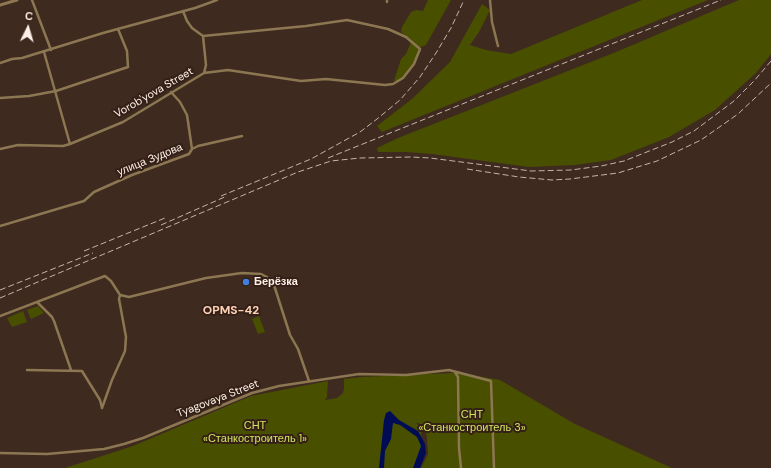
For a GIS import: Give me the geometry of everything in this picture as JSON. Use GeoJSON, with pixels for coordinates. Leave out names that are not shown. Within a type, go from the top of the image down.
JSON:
{"type":"FeatureCollection","features":[{"type":"Feature","properties":{"kind":"street"},"geometry":{"type":"LineString","coordinates":[[0,5],[17,0]]}},
{"type":"Feature","properties":{"kind":"street"},"geometry":{"type":"LineString","coordinates":[[32,0],[51,50]]}},
{"type":"Feature","properties":{"kind":"street"},"geometry":{"type":"LineString","coordinates":[[0,63],[51,50],[217,0]]}},
{"type":"Feature","properties":{"kind":"street"},"geometry":{"type":"LineString","coordinates":[[490,0],[492,22],[498,46]]}},
{"type":"Feature","properties":{"kind":"street"},"geometry":{"type":"LineString","coordinates":[[183,11],[187,22],[192,28],[203,36],[206,65],[204,72]]}},
{"type":"Feature","properties":{"kind":"street","name":"Vorob'yova Street"},"geometry":{"type":"LineString","coordinates":[[0,149],[18,145],[63,146],[70,144],[123,122],[204,72],[228,70],[301,81],[326,79],[385,85],[394,84],[403,78],[414,64],[420,49],[406,37],[388,28],[347,20],[306,26],[203,36]]}},
{"type":"Feature","properties":{"kind":"street"},"geometry":{"type":"LineString","coordinates":[[0,98],[29,96],[56,91],[128,67],[126,51],[118,29]]}},
{"type":"Feature","properties":{"kind":"street"},"geometry":{"type":"LineString","coordinates":[[44,52],[70,144]]}},
{"type":"Feature","properties":{"kind":"street"},"geometry":{"type":"LineString","coordinates":[[172,92],[180,102],[187,115],[192,149]]}},
{"type":"Feature","properties":{"kind":"street","name":"улица Зудова"},"geometry":{"type":"LineString","coordinates":[[0,226],[84,200],[94,192],[132,175],[189,154],[192,149],[198,146],[242,136]]}},
{"type":"Feature","properties":{"kind":"street"},"geometry":{"type":"LineString","coordinates":[[120,295],[129,296],[228,274],[242,273],[264,275],[271,280],[274,285],[290,335],[298,349],[309,381]]}},
{"type":"Feature","properties":{"kind":"street"},"geometry":{"type":"LineString","coordinates":[[0,316],[105,276],[111,281],[120,295],[119,299],[126,337],[125,351],[112,380],[102,408],[100,400],[82,371],[26,370]]}},
{"type":"Feature","properties":{"kind":"street"},"geometry":{"type":"LineString","coordinates":[[37,302],[52,317],[71,370]]}},
{"type":"Feature","properties":{"kind":"street","name":"Tyagovaya Street"},"geometry":{"type":"LineString","coordinates":[[0,453],[47,454],[104,449],[143,438],[252,393],[279,386],[359,374],[406,375],[449,370],[491,381],[494,468]]}},
{"type":"Feature","properties":{"kind":"street"},"geometry":{"type":"LineString","coordinates":[[455,372],[458,377],[459,448],[461,468]]}},
{"type":"Feature","properties":{"kind":"green space"},"geometry":{"type":"Polygon","coordinates":[[[428,0],[451,0],[426,45],[418,48],[417,59],[399,81],[394,81],[401,59],[406,54],[412,40],[401,32],[402,27],[411,12],[416,10],[423,11],[428,0]]]}},
{"type":"Feature","properties":{"kind":"green space"},"geometry":{"type":"Polygon","coordinates":[[[642,0],[708,0],[382,132],[377,126],[412,99],[450,62],[482,4],[490,10],[479,32],[470,45],[486,50],[511,54],[642,0]]]}},
{"type":"Feature","properties":{"kind":"green space"},"geometry":{"type":"Polygon","coordinates":[[[739,0],[771,0],[771,54],[756,73],[715,110],[669,137],[611,160],[575,165],[529,167],[432,154],[378,152],[377,148],[398,138],[616,52],[739,0]]]}},
{"type":"Feature","properties":{"kind":"green space"},"geometry":{"type":"Polygon","coordinates":[[[38,306],[44,313],[31,319],[27,310],[38,306]]]}},
{"type":"Feature","properties":{"kind":"green space"},"geometry":{"type":"Polygon","coordinates":[[[23,311],[27,322],[12,327],[7,318],[23,311]]]}},
{"type":"Feature","properties":{"kind":"green space"},"geometry":{"type":"Polygon","coordinates":[[[259,316],[265,332],[258,334],[252,319],[259,316]]]}},
{"type":"Feature","properties":{"kind":"green space"},"geometry":{"type":"Polygon","coordinates":[[[455,372],[500,380],[575,424],[672,468],[421,468],[428,454],[426,427],[416,422],[421,429],[422,449],[415,468],[65,468],[133,446],[251,396],[328,381],[327,397],[325,400],[337,398],[343,393],[344,379],[455,372]]]}},
{"type":"Feature","properties":{"kind":"shaded area"},"geometry":{"type":"Polygon","coordinates":[[[390,411],[399,420],[418,431],[422,438],[425,444],[426,453],[420,468],[413,468],[421,446],[417,437],[400,425],[393,423],[391,439],[385,451],[384,468],[379,468],[384,420],[386,413],[390,411]]]}},
{"type":"Feature","properties":{"kind":"railway"},"geometry":{"type":"LineString","coordinates":[[221,196],[311,159],[360,132],[377,119],[400,100],[420,77],[451,28],[464,0]]}},
{"type":"Feature","properties":{"kind":"railway"},"geometry":{"type":"LineString","coordinates":[[328,158],[721,0]]}},
{"type":"Feature","properties":{"kind":"railway"},"geometry":{"type":"LineString","coordinates":[[0,298],[298,172],[331,161],[360,158],[411,157],[430,158],[531,171],[571,170],[624,161],[672,142],[694,131],[734,101],[771,61]]}},
{"type":"Feature","properties":{"kind":"railway"},"geometry":{"type":"LineString","coordinates":[[467,169],[519,177],[552,180],[618,173],[657,161],[701,140],[738,114],[771,83]]}},
{"type":"Feature","properties":{"kind":"railway"},"geometry":{"type":"LineString","coordinates":[[161,225],[227,196]]}},
{"type":"Feature","properties":{"kind":"railway"},"geometry":{"type":"LineString","coordinates":[[84,251],[165,218]]}},
{"type":"Feature","properties":{"kind":"railway"},"geometry":{"type":"LineString","coordinates":[[0,290],[93,253]]}},
{"type":"Feature","properties":{"kind":"place","name":"Берёзка"},"geometry":{"type":"Point","coordinates":[246,282]}},
{"type":"Feature","properties":{"kind":"district","name":"OPMS-42"},"geometry":{"type":"Point","coordinates":[231,311]}},
{"type":"Feature","properties":{"kind":"park label","name":"СНТ «Станкостроитель 3»"},"geometry":{"type":"Point","coordinates":[472,421]}},
{"type":"Feature","properties":{"kind":"park label","name":"СНТ «Станкостроитель 1»"},"geometry":{"type":"Point","coordinates":[255,432]}}]}
